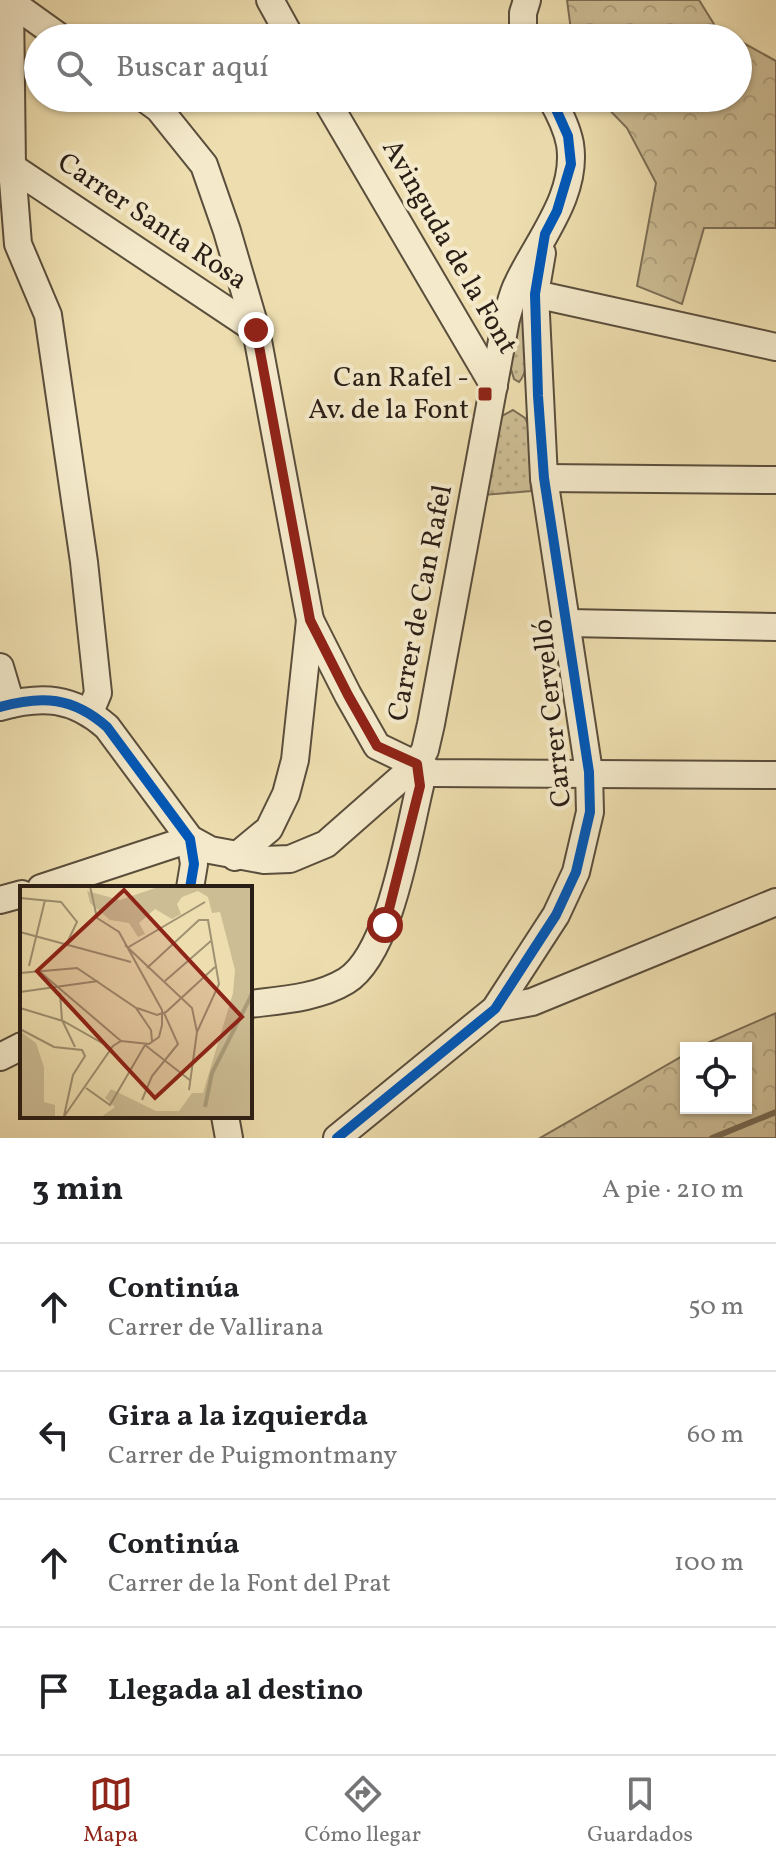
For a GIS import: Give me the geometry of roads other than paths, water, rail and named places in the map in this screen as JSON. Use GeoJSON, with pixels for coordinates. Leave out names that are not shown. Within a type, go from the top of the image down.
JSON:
{"type":"FeatureCollection","features":[{"type":"Feature","properties":{"kind":"street"},"geometry":{"type":"LineString","coordinates":[[270,0],[283,24]]}},
{"type":"Feature","properties":{"kind":"street"},"geometry":{"type":"LineString","coordinates":[[523,24],[527,0]]}},
{"type":"Feature","properties":{"kind":"street"},"geometry":{"type":"LineString","coordinates":[[9,1],[41,24]]}},
{"type":"Feature","properties":{"kind":"street"},"geometry":{"type":"LineString","coordinates":[[9,1],[7,216],[48,315],[84,562],[98,693],[90,712]]}},
{"type":"Feature","properties":{"kind":"street"},"geometry":{"type":"LineString","coordinates":[[161,112],[204,165],[227,231],[256,330],[310,620],[377,746],[433,773],[776,775]]}},
{"type":"Feature","properties":{"kind":"street","name":"Avinguda de la Font"},"geometry":{"type":"LineString","coordinates":[[333,112],[494,386]]}},
{"type":"Feature","properties":{"kind":"street","name":"Carrer de Can Rafel"},"geometry":{"type":"LineString","coordinates":[[190,839],[210,850],[235,857],[277,860],[309,854],[326,844],[417,764],[425,750],[506,319],[516,287],[557,211],[571,164],[568,136],[557,112]]}},
{"type":"Feature","properties":{"kind":"street","name":"Carrer Santa Rosa"},"geometry":{"type":"LineString","coordinates":[[6,163],[256,330]]}},
{"type":"Feature","properties":{"kind":"street","name":"Carrer Cervelló"},"geometry":{"type":"LineString","coordinates":[[337,1138],[495,1009],[556,915],[576,872],[590,812],[589,772],[544,478],[535,294],[545,234]]}},
{"type":"Feature","properties":{"kind":"street"},"geometry":{"type":"LineString","coordinates":[[535,294],[776,347]]}},
{"type":"Feature","properties":{"kind":"street"},"geometry":{"type":"LineString","coordinates":[[544,478],[776,480]]}},
{"type":"Feature","properties":{"kind":"street"},"geometry":{"type":"LineString","coordinates":[[235,857],[269,829],[286,794],[295,760],[310,620]]}},
{"type":"Feature","properties":{"kind":"street"},"geometry":{"type":"LineString","coordinates":[[568,623],[776,627]]}},
{"type":"Feature","properties":{"kind":"street"},"geometry":{"type":"LineString","coordinates":[[0,667],[5,705],[32,699],[51,699],[90,712],[107,727],[190,839],[194,864],[190,886]]}},
{"type":"Feature","properties":{"kind":"street"},"geometry":{"type":"LineString","coordinates":[[252,1004],[311,994],[346,981],[365,963],[385,925],[393,896],[420,786],[417,764]]}},
{"type":"Feature","properties":{"kind":"street"},"geometry":{"type":"LineString","coordinates":[[47,886],[190,839]]}},
{"type":"Feature","properties":{"kind":"street"},"geometry":{"type":"LineString","coordinates":[[0,900],[20,895]]}},
{"type":"Feature","properties":{"kind":"street"},"geometry":{"type":"LineString","coordinates":[[495,1009],[532,1002],[776,902]]}},
{"type":"Feature","properties":{"kind":"street"},"geometry":{"type":"LineString","coordinates":[[0,1057],[20,1047]]}},
{"type":"Feature","properties":{"kind":"street"},"geometry":{"type":"LineString","coordinates":[[225,1118],[229,1138]]}},
{"type":"Feature","properties":{"kind":"waterway"},"geometry":{"type":"LineString","coordinates":[[712,1138],[776,1112]]}},
{"type":"Feature","properties":{"kind":"place","name":"Can Rafel - Av. de la Font"},"geometry":{"type":"Point","coordinates":[485,394]}}]}
